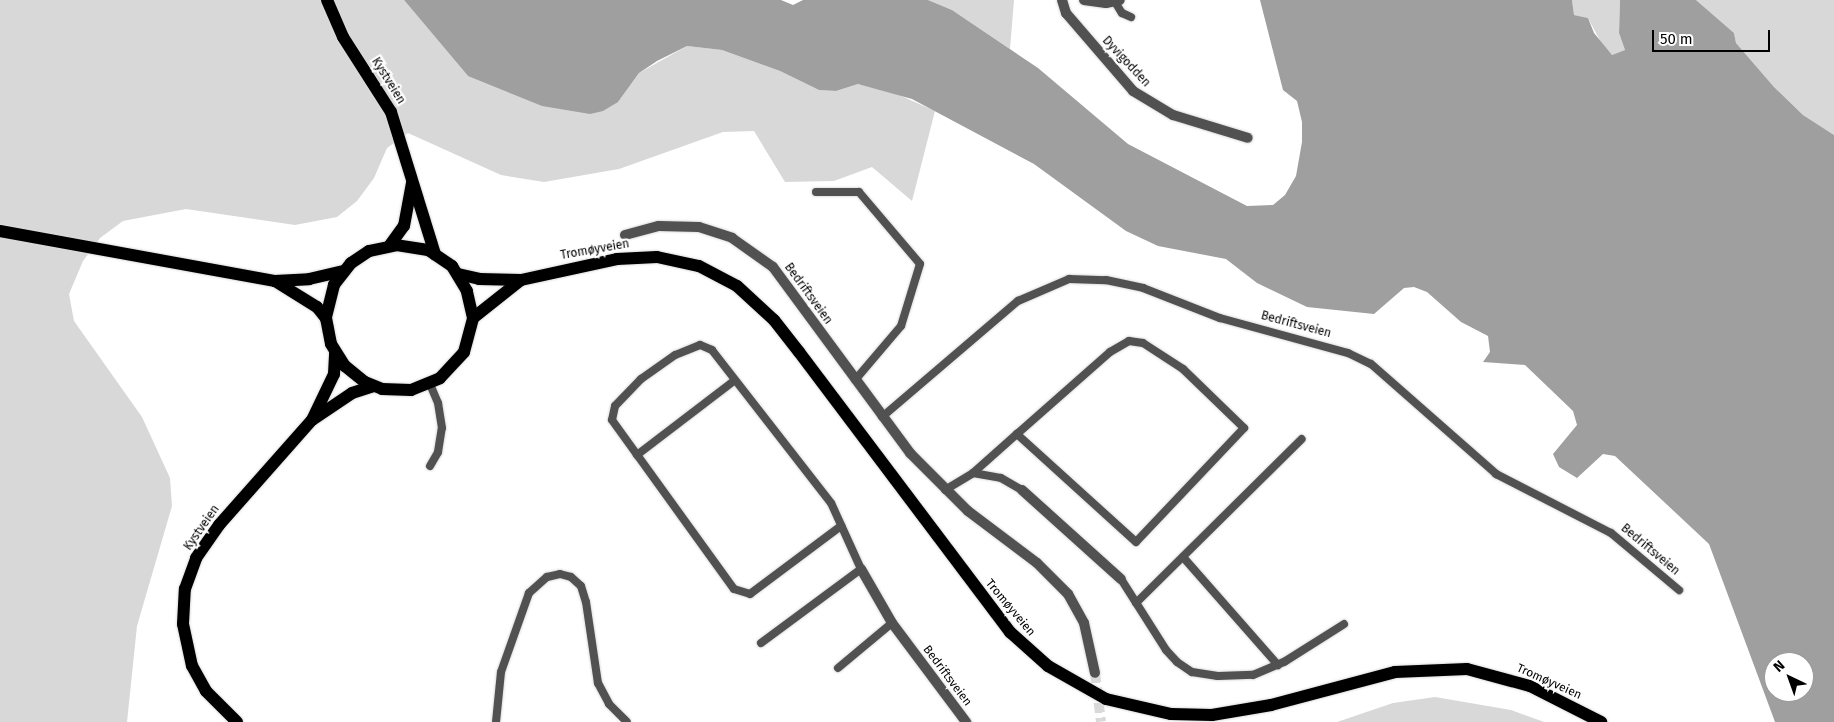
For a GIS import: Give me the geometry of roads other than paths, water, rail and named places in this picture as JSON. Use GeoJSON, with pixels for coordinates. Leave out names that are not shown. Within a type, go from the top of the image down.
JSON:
{"type":"FeatureCollection","features":[{"type":"Feature","properties":{"kind":"main road","name":"Kystveien"},"geometry":{"type":"LineString","coordinates":[[326,0],[343,37],[391,112],[405,150],[412,182],[435,254]]}},
{"type":"Feature","properties":{"kind":"main road","name":"Kystveien"},"geometry":{"type":"LineString","coordinates":[[390,245],[404,226],[412,182]]}},
{"type":"Feature","properties":{"kind":"main road"},"geometry":{"type":"LineString","coordinates":[[0,231],[275,282],[309,279],[343,271]]}},
{"type":"Feature","properties":{"kind":"main road"},"geometry":{"type":"LineString","coordinates":[[390,245],[413,246],[435,254],[458,274],[468,291],[472,318],[468,341],[457,362],[430,384],[402,391],[373,386],[351,372],[335,352],[326,318],[331,293],[343,271],[364,254],[390,245]]}},
{"type":"Feature","properties":{"kind":"main road","name":"Tromøyveien"},"geometry":{"type":"LineString","coordinates":[[458,274],[479,279],[521,280],[617,259],[657,258],[699,266],[737,286],[774,320],[1010,632],[1048,666],[1106,698],[1171,714],[1212,715],[1271,705],[1395,672],[1468,669],[1530,686],[1601,722]]}},
{"type":"Feature","properties":{"kind":"main road","name":"Tromøyveien"},"geometry":{"type":"LineString","coordinates":[[472,318],[521,280]]}},
{"type":"Feature","properties":{"kind":"main road"},"geometry":{"type":"LineString","coordinates":[[275,282],[310,301],[326,318]]}},
{"type":"Feature","properties":{"kind":"main road","name":"Kystveien"},"geometry":{"type":"LineString","coordinates":[[312,420],[334,374],[335,352]]}},
{"type":"Feature","properties":{"kind":"main road","name":"Kystveien"},"geometry":{"type":"LineString","coordinates":[[237,722],[206,691],[192,666],[182,624],[185,589],[196,558],[214,530],[312,420],[352,393],[373,386]]}},
{"type":"Feature","properties":{"kind":"street","name":"Dyvigodden"},"geometry":{"type":"LineString","coordinates":[[1062,0],[1066,13],[1139,95],[1173,115],[1248,138]]}},
{"type":"Feature","properties":{"kind":"street"},"geometry":{"type":"LineString","coordinates":[[1084,0],[1118,1]]}},
{"type":"Feature","properties":{"kind":"street","name":"Bedriftsveien"},"geometry":{"type":"LineString","coordinates":[[625,235],[659,226],[682,226],[716,232],[748,246],[782,277],[882,417],[945,490],[988,527],[1043,568],[1068,594],[1084,623],[1094,673]]}},
{"type":"Feature","properties":{"kind":"street"},"geometry":{"type":"LineString","coordinates":[[1022,490],[1121,579]]}},
{"type":"Feature","properties":{"kind":"street","name":"Bedriftsveien"},"geometry":{"type":"LineString","coordinates":[[861,569],[892,623],[966,722]]}},
{"type":"Feature","properties":{"kind":"lane"},"geometry":{"type":"LineString","coordinates":[[1118,1],[1122,13],[1132,17]]}},
{"type":"Feature","properties":{"kind":"lane"},"geometry":{"type":"LineString","coordinates":[[816,192],[859,192],[920,264],[901,326],[855,380]]}},
{"type":"Feature","properties":{"kind":"lane","name":"Bedriftsveien"},"geometry":{"type":"LineString","coordinates":[[882,417],[1018,302],[1069,279],[1106,280],[1160,294],[1220,318],[1348,353],[1371,364],[1496,474],[1611,533],[1678,590]]}},
{"type":"Feature","properties":{"kind":"lane"},"geometry":{"type":"LineString","coordinates":[[945,490],[973,473],[1017,434],[1110,352],[1129,341],[1143,343],[1183,369],[1244,428],[1136,542],[1017,434]]}},
{"type":"Feature","properties":{"kind":"lane"},"geometry":{"type":"LineString","coordinates":[[761,643],[861,569],[831,503],[712,350],[700,345],[675,354],[642,379],[615,406],[612,420],[734,589],[750,594],[840,526]]}},
{"type":"Feature","properties":{"kind":"lane"},"geometry":{"type":"LineString","coordinates":[[637,455],[734,380]]}},
{"type":"Feature","properties":{"kind":"lane"},"geometry":{"type":"LineString","coordinates":[[430,384],[438,404],[442,428],[438,452],[430,466]]}},
{"type":"Feature","properties":{"kind":"lane"},"geometry":{"type":"LineString","coordinates":[[1136,603],[1302,439]]}},
{"type":"Feature","properties":{"kind":"lane"},"geometry":{"type":"LineString","coordinates":[[973,473],[1001,478],[1022,490]]}},
{"type":"Feature","properties":{"kind":"lane"},"geometry":{"type":"LineString","coordinates":[[1183,557],[1278,665]]}},
{"type":"Feature","properties":{"kind":"lane"},"geometry":{"type":"LineString","coordinates":[[496,722],[500,672],[530,593],[547,577],[560,574],[571,577],[581,586],[586,602],[598,683],[609,704],[627,722]]}},
{"type":"Feature","properties":{"kind":"lane"},"geometry":{"type":"LineString","coordinates":[[1121,579],[1166,650],[1192,672],[1252,675],[1278,665],[1344,624]]}},
{"type":"Feature","properties":{"kind":"lane"},"geometry":{"type":"LineString","coordinates":[[838,668],[892,623]]}},
{"type":"Feature","properties":{"kind":"tunnel"},"geometry":{"type":"LineString","coordinates":[[1095,673],[1101,722]]}}]}
